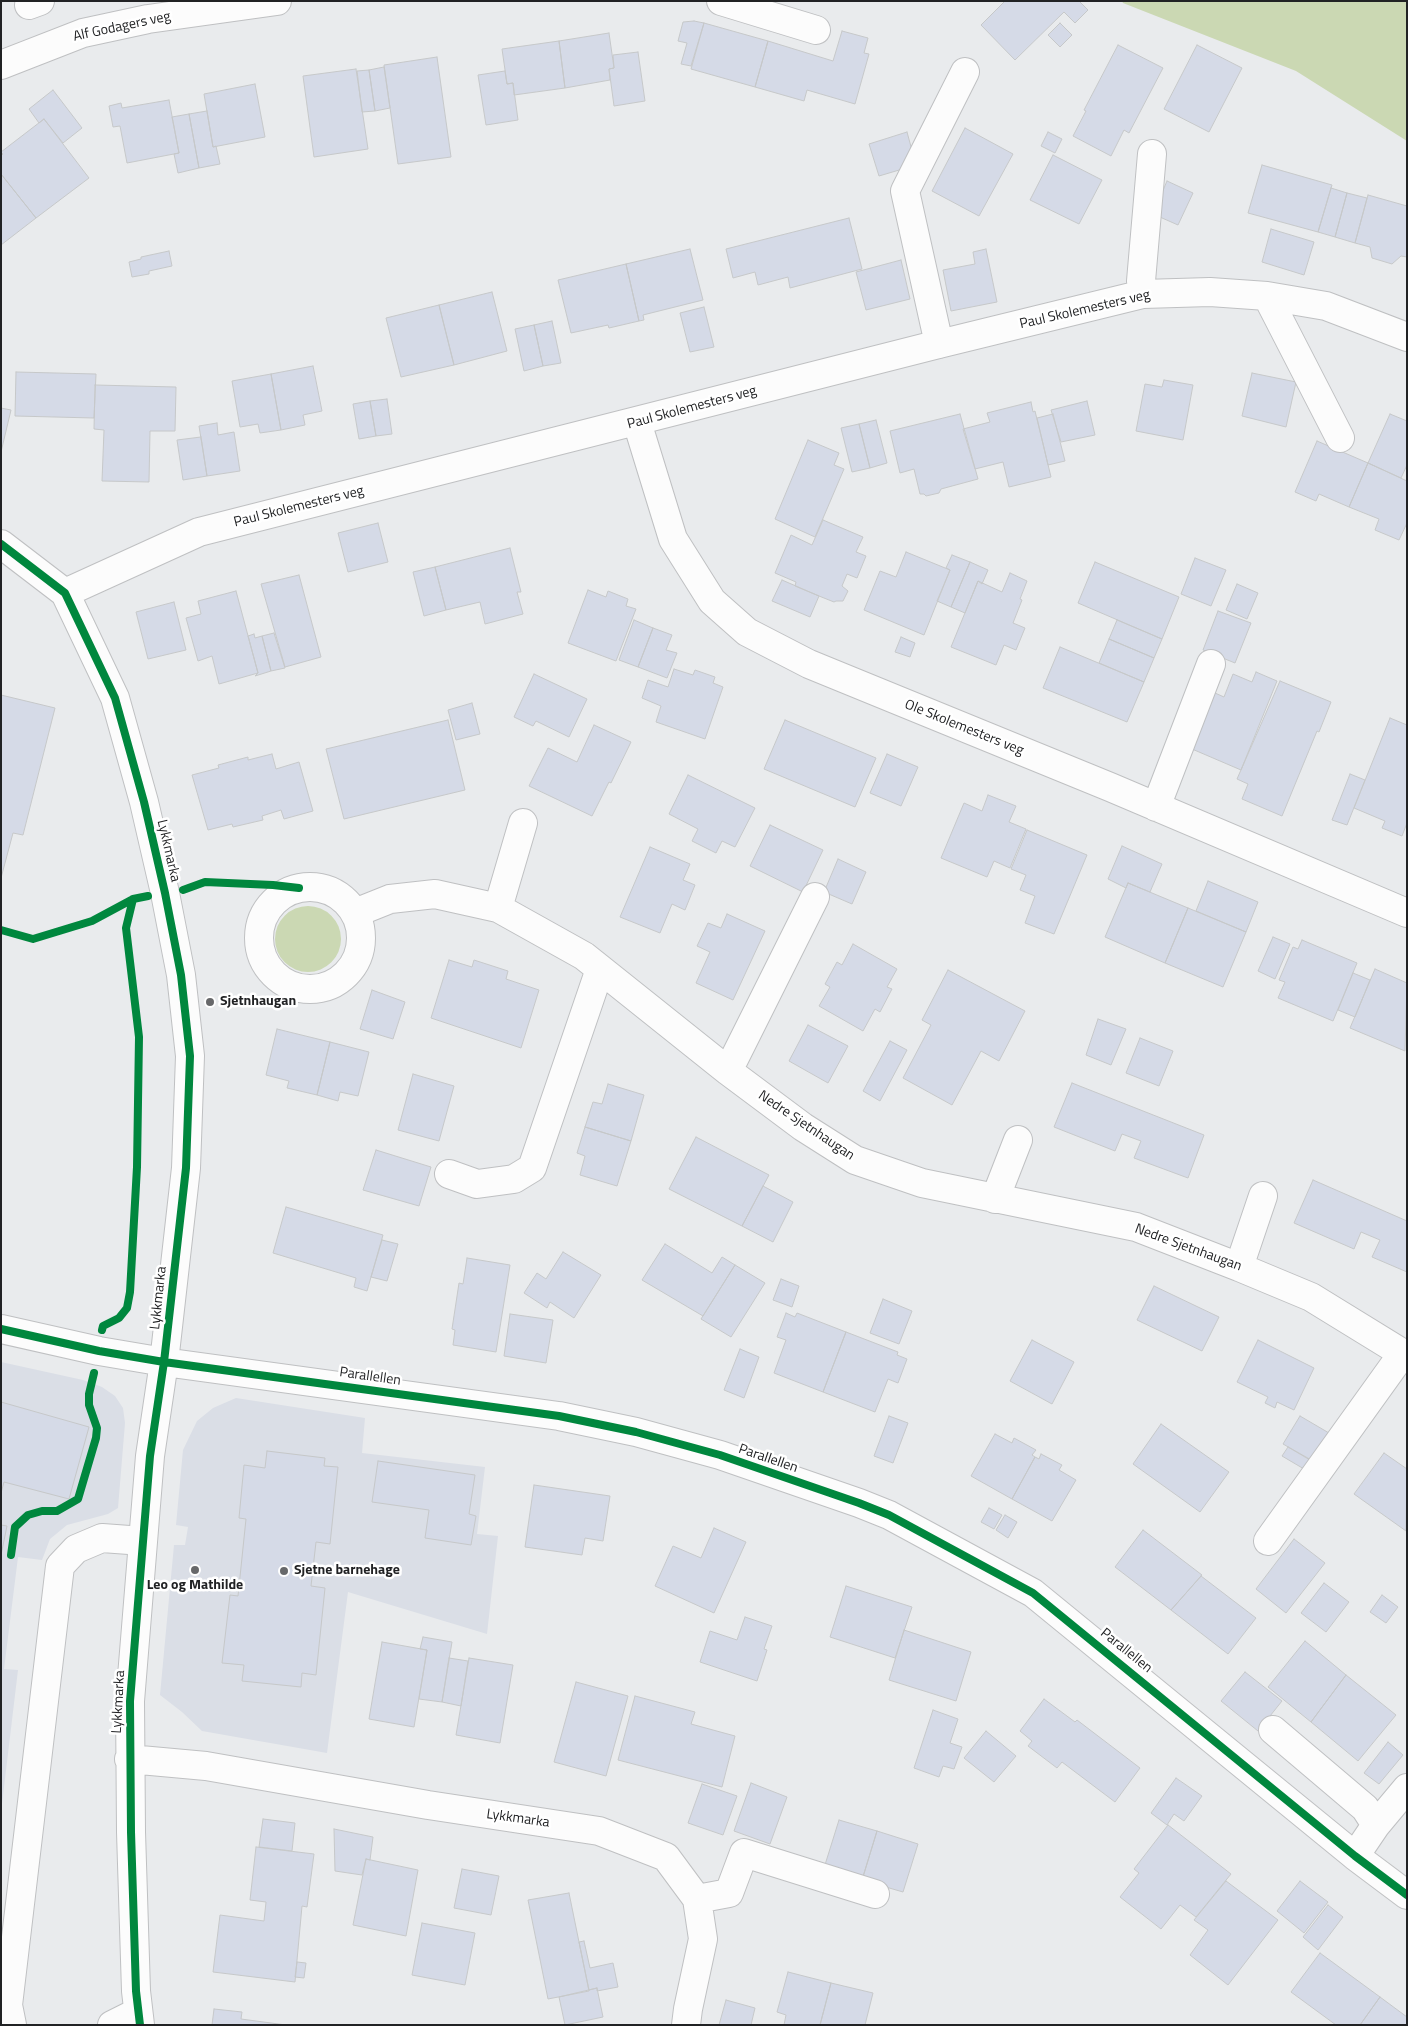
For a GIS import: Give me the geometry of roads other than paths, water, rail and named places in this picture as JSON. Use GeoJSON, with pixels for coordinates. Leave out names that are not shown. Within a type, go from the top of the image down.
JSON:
{"type":"FeatureCollection","features":[{"type":"Feature","properties":{"kind":"street","name":"Alf Godagers veg"},"geometry":{"type":"LineString","coordinates":[[1,65],[146,10],[277,1]]}},
{"type":"Feature","properties":{"kind":"street"},"geometry":{"type":"LineString","coordinates":[[721,1],[816,30]]}},
{"type":"Feature","properties":{"kind":"street"},"geometry":{"type":"LineString","coordinates":[[939,344],[905,191],[965,72]]}},
{"type":"Feature","properties":{"kind":"street"},"geometry":{"type":"LineString","coordinates":[[1142,294],[1141,281],[1152,154]]}},
{"type":"Feature","properties":{"kind":"street","name":"Paul Skolemesters veg"},"geometry":{"type":"LineString","coordinates":[[65,593],[199,532],[1142,294],[1210,292],[1267,296],[1326,306],[1407,338]]}},
{"type":"Feature","properties":{"kind":"street"},"geometry":{"type":"LineString","coordinates":[[1267,296],[1340,438]]}},
{"type":"Feature","properties":{"kind":"street","name":"Ole Skolemesters veg"},"geometry":{"type":"LineString","coordinates":[[637,422],[673,539],[712,601],[747,632],[809,664],[1407,913]]}},
{"type":"Feature","properties":{"kind":"street"},"geometry":{"type":"LineString","coordinates":[[1,544],[65,593]]}},
{"type":"Feature","properties":{"kind":"street","name":"Lykkmarka"},"geometry":{"type":"LineString","coordinates":[[65,593],[115,698],[144,802],[181,975],[190,1056],[186,1168],[164,1362],[150,1456],[130,1701],[129,1759],[139,2018]]}},
{"type":"Feature","properties":{"kind":"street"},"geometry":{"type":"LineString","coordinates":[[1156,807],[1211,664]]}},
{"type":"Feature","properties":{"kind":"street"},"geometry":{"type":"LineString","coordinates":[[498,908],[523,823]]}},
{"type":"Feature","properties":{"kind":"street","name":"Nedre Sjetnhaugan"},"geometry":{"type":"LineString","coordinates":[[356,913],[390,899],[435,894],[498,908],[584,956],[728,1071],[803,1127],[855,1160],[922,1184],[1136,1227],[1311,1297],[1405,1355],[1268,1542]]}},
{"type":"Feature","properties":{"kind":"street"},"geometry":{"type":"LineString","coordinates":[[728,1071],[815,897]]}},
{"type":"Feature","properties":{"kind":"street"},"geometry":{"type":"LineString","coordinates":[[448,1174],[477,1184],[514,1178],[532,1168],[600,969]]}},
{"type":"Feature","properties":{"kind":"street"},"geometry":{"type":"LineString","coordinates":[[995,1199],[1018,1140]]}},
{"type":"Feature","properties":{"kind":"street"},"geometry":{"type":"LineString","coordinates":[[1239,1267],[1263,1196]]}},
{"type":"Feature","properties":{"kind":"street","name":"Parallellen"},"geometry":{"type":"LineString","coordinates":[[1,1329],[99,1351],[164,1362],[549,1414],[595,1423],[720,1455],[859,1503],[889,1516],[1033,1592],[1355,1856],[1407,1895]]}},
{"type":"Feature","properties":{"kind":"street"},"geometry":{"type":"LineString","coordinates":[[12,2025],[8,2006],[60,1566],[76,1550],[102,1538],[143,1541]]}},
{"type":"Feature","properties":{"kind":"street"},"geometry":{"type":"LineString","coordinates":[[1273,1730],[1365,1808],[1376,1825]]}},
{"type":"Feature","properties":{"kind":"street","name":"Lykkmarka"},"geometry":{"type":"LineString","coordinates":[[129,1759],[206,1766],[428,1805],[599,1831],[666,1857],[697,1899],[703,1939],[686,2025]]}},
{"type":"Feature","properties":{"kind":"street"},"geometry":{"type":"LineString","coordinates":[[1355,1856],[1376,1825],[1407,1788]]}},
{"type":"Feature","properties":{"kind":"street"},"geometry":{"type":"LineString","coordinates":[[697,1899],[729,1893],[744,1854],[875,1894]]}},
{"type":"Feature","properties":{"kind":"street"},"geometry":{"type":"LineString","coordinates":[[112,2025],[139,2018]]}},
{"type":"Feature","properties":{"kind":"place","name":"Sjetnhaugan"},"geometry":{"type":"Point","coordinates":[210,1002]}},
{"type":"Feature","properties":{"kind":"place","name":"Leo og Mathilde"},"geometry":{"type":"Point","coordinates":[195,1570]}},
{"type":"Feature","properties":{"kind":"place","name":"Sjetne barnehage"},"geometry":{"type":"Point","coordinates":[284,1571]}}]}
